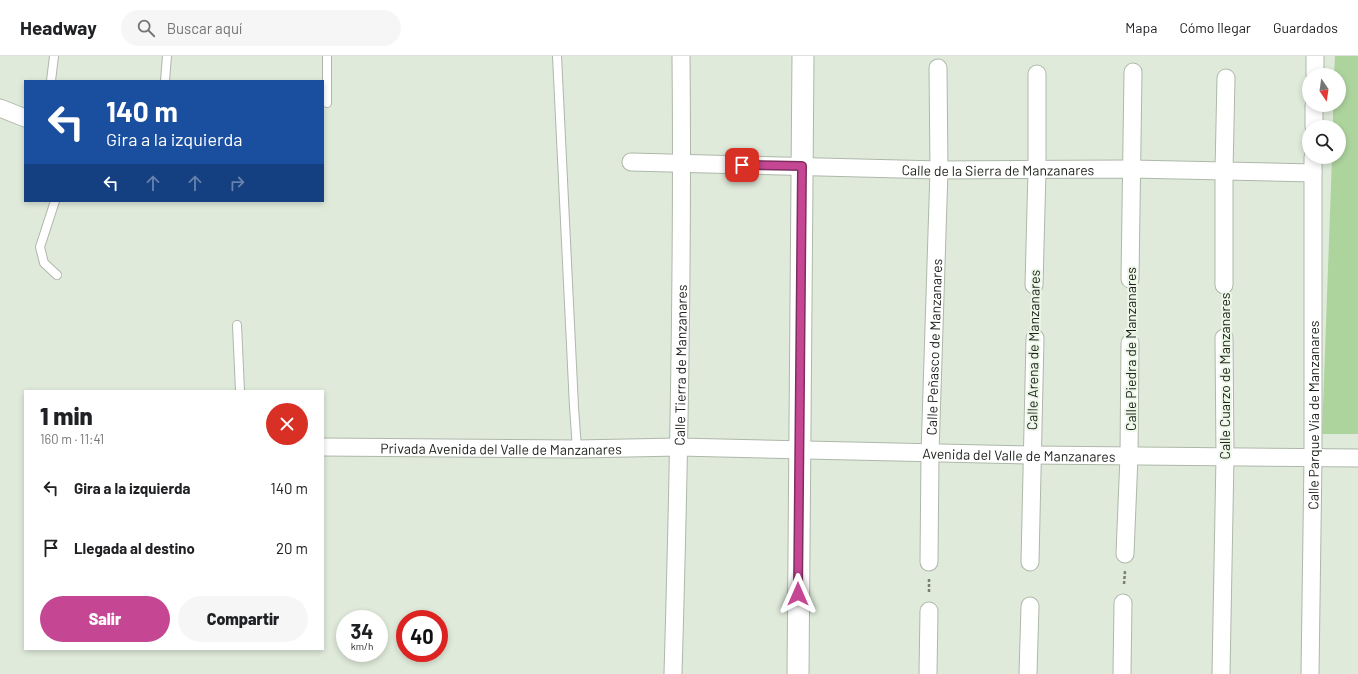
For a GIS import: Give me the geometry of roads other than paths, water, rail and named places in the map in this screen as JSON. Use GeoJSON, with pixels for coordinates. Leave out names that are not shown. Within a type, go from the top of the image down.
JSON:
{"type":"FeatureCollection","features":[{"type":"Feature","properties":{"kind":"street","name":"Calle Tierra de Manzanares"},"geometry":{"type":"LineString","coordinates":[[673,674],[679,447],[682,164],[681,56]]}},
{"type":"Feature","properties":{"kind":"street"},"geometry":{"type":"LineString","coordinates":[[798,674],[803,56]]}},
{"type":"Feature","properties":{"kind":"street"},"geometry":{"type":"LineString","coordinates":[[1315,56],[1315,68]]}},
{"type":"Feature","properties":{"kind":"street","name":"Calle Peñasco de Manzanares"},"geometry":{"type":"LineString","coordinates":[[929,562],[930,454],[939,170],[938,68]]}},
{"type":"Feature","properties":{"kind":"street","name":"Calle Piedra de Manzanares"},"geometry":{"type":"LineString","coordinates":[[1130,279],[1133,72]]}},
{"type":"Feature","properties":{"kind":"street","name":"Calle Arena de Manzanares"},"geometry":{"type":"LineString","coordinates":[[1034,285],[1037,170],[1037,74]]}},
{"type":"Feature","properties":{"kind":"street","name":"Calle Cuarzo de Manzanares"},"geometry":{"type":"LineString","coordinates":[[1224,284],[1226,78]]}},
{"type":"Feature","properties":{"kind":"street"},"geometry":{"type":"LineString","coordinates":[[0,108],[24,118]]}},
{"type":"Feature","properties":{"kind":"street","name":"Calle de la Sierra de Manzanares"},"geometry":{"type":"LineString","coordinates":[[631,162],[939,170],[1131,169],[1224,171],[1313,165]]}},
{"type":"Feature","properties":{"kind":"street","name":"Calle Parque Vía de Manzanares"},"geometry":{"type":"LineString","coordinates":[[1310,674],[1313,458],[1313,165]]}},
{"type":"Feature","properties":{"kind":"street","name":"Calle Arena de Manzanares"},"geometry":{"type":"LineString","coordinates":[[1030,562],[1035,338]]}},
{"type":"Feature","properties":{"kind":"street","name":"Calle Cuarzo de Manzanares"},"geometry":{"type":"LineString","coordinates":[[1221,674],[1224,338]]}},
{"type":"Feature","properties":{"kind":"street","name":"Calle Piedra de Manzanares"},"geometry":{"type":"LineString","coordinates":[[1125,554],[1129,456],[1130,343]]}},
{"type":"Feature","properties":{"kind":"street","name":"Privada Avenida del Valle de Manzanares"},"geometry":{"type":"LineString","coordinates":[[324,447],[577,449],[679,447]]}},
{"type":"Feature","properties":{"kind":"street","name":"Avenida del Valle de Manzanares"},"geometry":{"type":"LineString","coordinates":[[679,447],[1032,456],[1358,458]]}},
{"type":"Feature","properties":{"kind":"street"},"geometry":{"type":"LineString","coordinates":[[1122,674],[1123,603]]}},
{"type":"Feature","properties":{"kind":"street"},"geometry":{"type":"LineString","coordinates":[[1028,674],[1030,606]]}},
{"type":"Feature","properties":{"kind":"street"},"geometry":{"type":"LineString","coordinates":[[928,674],[929,610]]}},
{"type":"Feature","properties":{"kind":"lane"},"geometry":{"type":"LineString","coordinates":[[51,80],[54,56]]}},
{"type":"Feature","properties":{"kind":"lane"},"geometry":{"type":"LineString","coordinates":[[164,80],[168,56]]}},
{"type":"Feature","properties":{"kind":"lane"},"geometry":{"type":"LineString","coordinates":[[327,56],[327,103]]}},
{"type":"Feature","properties":{"kind":"lane"},"geometry":{"type":"LineString","coordinates":[[557,56],[577,449]]}},
{"type":"Feature","properties":{"kind":"lane"},"geometry":{"type":"LineString","coordinates":[[55,202],[40,247],[44,263],[57,275]]}},
{"type":"Feature","properties":{"kind":"lane"},"geometry":{"type":"LineString","coordinates":[[237,325],[240,390]]}}]}
